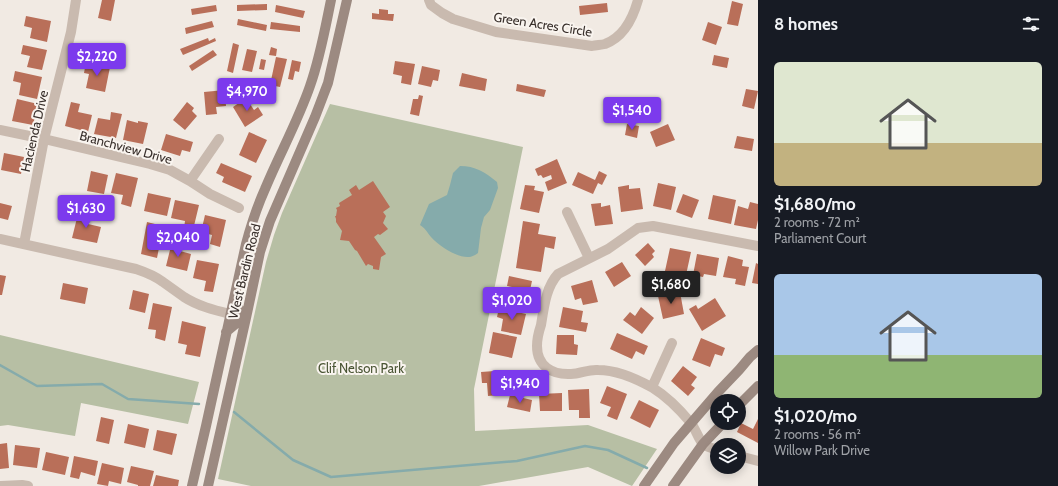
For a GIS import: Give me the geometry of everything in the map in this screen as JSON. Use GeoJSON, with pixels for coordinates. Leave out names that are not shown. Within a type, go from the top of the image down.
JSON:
{"type":"FeatureCollection","features":[{"type":"Feature","properties":{"kind":"street","name":"Hacienda Drive"},"geometry":{"type":"LineString","coordinates":[[24,244],[44,139],[71,32],[76,0]]}},
{"type":"Feature","properties":{"kind":"street","name":"West Bardin Road"},"geometry":{"type":"LineString","coordinates":[[192,486],[246,244],[254,216],[265,188],[301,110],[310,85],[319,55],[331,0]]}},
{"type":"Feature","properties":{"kind":"street","name":"West Bardin Road"},"geometry":{"type":"LineString","coordinates":[[208,486],[260,252],[270,221],[328,84],[347,0]]}},
{"type":"Feature","properties":{"kind":"street","name":"Green Acres Circle"},"geometry":{"type":"LineString","coordinates":[[429,0],[431,5],[454,19],[496,32],[592,46],[604,44],[625,30],[631,20],[638,0]]}},
{"type":"Feature","properties":{"kind":"street"},"geometry":{"type":"LineString","coordinates":[[301,110],[315,117]]}},
{"type":"Feature","properties":{"kind":"street","name":"Branchview Drive"},"geometry":{"type":"LineString","coordinates":[[0,130],[44,139],[170,170],[210,194],[239,208]]}},
{"type":"Feature","properties":{"kind":"street"},"geometry":{"type":"LineString","coordinates":[[190,181],[218,139]]}},
{"type":"Feature","properties":{"kind":"street"},"geometry":{"type":"LineString","coordinates":[[567,212],[589,258]]}},
{"type":"Feature","properties":{"kind":"street"},"geometry":{"type":"LineString","coordinates":[[710,447],[703,444],[691,423],[663,395],[632,378],[616,372],[598,370],[572,374],[560,374],[539,368],[537,345],[545,302],[553,280],[558,274],[608,248],[638,228],[653,226],[758,246]]}},
{"type":"Feature","properties":{"kind":"street"},"geometry":{"type":"LineString","coordinates":[[0,239],[136,268],[164,282],[184,297],[197,304],[230,314]]}},
{"type":"Feature","properties":{"kind":"street"},"geometry":{"type":"LineString","coordinates":[[226,332],[238,322],[246,318],[238,307],[235,293]]}},
{"type":"Feature","properties":{"kind":"street"},"geometry":{"type":"LineString","coordinates":[[652,388],[672,343]]}},
{"type":"Feature","properties":{"kind":"street"},"geometry":{"type":"LineString","coordinates":[[644,486],[674,443],[718,392],[758,350]]}},
{"type":"Feature","properties":{"kind":"street"},"geometry":{"type":"LineString","coordinates":[[746,398],[758,386]]}},
{"type":"Feature","properties":{"kind":"street"},"geometry":{"type":"LineString","coordinates":[[673,486],[703,444],[716,430]]}},
{"type":"Feature","properties":{"kind":"street"},"geometry":{"type":"LineString","coordinates":[[746,458],[758,461]]}},
{"type":"Feature","properties":{"kind":"street"},"geometry":{"type":"LineString","coordinates":[[1,486],[28,486]]}},
{"type":"Feature","properties":{"kind":"green space","name":"Clif Nelson Park"},"geometry":{"type":"Polygon","coordinates":[[[330,104],[523,147],[474,389],[475,431],[588,425],[657,449],[632,486],[588,467],[479,486],[251,486],[218,479],[266,262],[274,235],[282,213],[330,104]]]}},
{"type":"Feature","properties":{"kind":"green space"},"geometry":{"type":"Polygon","coordinates":[[[0,335],[199,382],[188,424],[81,403],[75,436],[8,425],[0,426],[0,335]]]}},
{"type":"Feature","properties":{"kind":"water"},"geometry":{"type":"Polygon","coordinates":[[[460,166],[475,168],[488,175],[497,182],[498,188],[490,210],[484,217],[478,253],[470,257],[459,256],[443,248],[420,225],[429,204],[447,195],[453,173],[460,166]]]}},
{"type":"Feature","properties":{"kind":"building"},"geometry":{"type":"Polygon","coordinates":[[[102,0],[115,0],[111,21],[98,18],[102,0]]]}},
{"type":"Feature","properties":{"kind":"building"},"geometry":{"type":"Polygon","coordinates":[[[732,1],[743,4],[738,26],[727,24],[732,1]]]}},
{"type":"Feature","properties":{"kind":"building"},"geometry":{"type":"Polygon","coordinates":[[[607,3],[608,12],[580,15],[579,6],[607,3]]]}},
{"type":"Feature","properties":{"kind":"building"},"geometry":{"type":"Polygon","coordinates":[[[267,4],[267,10],[237,11],[237,5],[267,4]]]}},
{"type":"Feature","properties":{"kind":"building"},"geometry":{"type":"Polygon","coordinates":[[[216,5],[217,11],[192,15],[191,9],[216,5]]]}},
{"type":"Feature","properties":{"kind":"building"},"geometry":{"type":"Polygon","coordinates":[[[276,5],[305,11],[303,18],[275,12],[276,5]]]}},
{"type":"Feature","properties":{"kind":"building"},"geometry":{"type":"Polygon","coordinates":[[[379,9],[388,10],[388,14],[394,14],[393,21],[372,19],[372,13],[379,14],[379,9]]]}},
{"type":"Feature","properties":{"kind":"building"},"geometry":{"type":"Polygon","coordinates":[[[26,16],[51,21],[47,42],[30,38],[32,28],[24,26],[26,16]]]}},
{"type":"Feature","properties":{"kind":"building"},"geometry":{"type":"Polygon","coordinates":[[[238,19],[267,25],[266,31],[237,25],[238,19]]]}},
{"type":"Feature","properties":{"kind":"building"},"geometry":{"type":"Polygon","coordinates":[[[212,21],[214,27],[186,34],[185,28],[212,21]]]}},
{"type":"Feature","properties":{"kind":"building"},"geometry":{"type":"Polygon","coordinates":[[[271,22],[300,26],[300,32],[270,29],[271,22]]]}},
{"type":"Feature","properties":{"kind":"building"},"geometry":{"type":"Polygon","coordinates":[[[708,22],[722,27],[716,45],[702,40],[708,22]]]}},
{"type":"Feature","properties":{"kind":"building"},"geometry":{"type":"Polygon","coordinates":[[[208,38],[209,41],[215,38],[216,41],[183,55],[180,49],[208,38]]]}},
{"type":"Feature","properties":{"kind":"building"},"geometry":{"type":"Polygon","coordinates":[[[233,43],[239,45],[233,73],[227,71],[233,43]]]}},
{"type":"Feature","properties":{"kind":"building"},"geometry":{"type":"Polygon","coordinates":[[[23,45],[47,50],[42,70],[27,67],[30,56],[21,54],[23,45]]]}},
{"type":"Feature","properties":{"kind":"building"},"geometry":{"type":"Polygon","coordinates":[[[271,47],[277,49],[276,56],[269,55],[271,47]]]}},
{"type":"Feature","properties":{"kind":"building"},"geometry":{"type":"Polygon","coordinates":[[[247,49],[257,51],[252,72],[242,70],[247,49]]]}},
{"type":"Feature","properties":{"kind":"building"},"geometry":{"type":"Polygon","coordinates":[[[213,50],[217,55],[192,71],[189,66],[213,50]]]}},
{"type":"Feature","properties":{"kind":"building"},"geometry":{"type":"Polygon","coordinates":[[[714,55],[729,58],[727,68],[712,65],[714,55]]]}},
{"type":"Feature","properties":{"kind":"building"},"geometry":{"type":"Polygon","coordinates":[[[276,57],[287,59],[280,87],[270,85],[276,57]]]}},
{"type":"Feature","properties":{"kind":"building"},"geometry":{"type":"Polygon","coordinates":[[[261,59],[266,60],[264,70],[259,69],[261,59]]]}},
{"type":"Feature","properties":{"kind":"building"},"geometry":{"type":"Polygon","coordinates":[[[292,60],[301,62],[299,72],[295,71],[293,80],[288,79],[292,60]]]}},
{"type":"Feature","properties":{"kind":"building"},"geometry":{"type":"Polygon","coordinates":[[[395,61],[415,64],[411,85],[401,83],[402,76],[393,74],[395,61]]]}},
{"type":"Feature","properties":{"kind":"building"},"geometry":{"type":"Polygon","coordinates":[[[86,62],[110,67],[105,92],[86,88],[89,74],[84,73],[86,62]]]}},
{"type":"Feature","properties":{"kind":"building"},"geometry":{"type":"Polygon","coordinates":[[[422,66],[440,70],[438,81],[433,80],[431,87],[418,84],[422,66]]]}},
{"type":"Feature","properties":{"kind":"building"},"geometry":{"type":"Polygon","coordinates":[[[15,71],[42,77],[37,99],[19,95],[21,83],[13,81],[15,71]]]}},
{"type":"Feature","properties":{"kind":"building"},"geometry":{"type":"Polygon","coordinates":[[[462,73],[487,79],[485,91],[459,86],[462,73]]]}},
{"type":"Feature","properties":{"kind":"building"},"geometry":{"type":"Polygon","coordinates":[[[517,84],[546,90],[544,97],[516,91],[517,84]]]}},
{"type":"Feature","properties":{"kind":"building"},"geometry":{"type":"Polygon","coordinates":[[[746,89],[758,91],[754,109],[742,106],[746,89]]]}},
{"type":"Feature","properties":{"kind":"building"},"geometry":{"type":"Polygon","coordinates":[[[225,90],[226,106],[216,107],[217,114],[206,115],[204,92],[225,90]]]}},
{"type":"Feature","properties":{"kind":"building"},"geometry":{"type":"Polygon","coordinates":[[[419,95],[423,96],[419,116],[410,114],[413,99],[418,99],[419,95]]]}},
{"type":"Feature","properties":{"kind":"building"},"geometry":{"type":"Polygon","coordinates":[[[246,98],[254,110],[258,107],[263,115],[245,127],[233,107],[246,98]]]}},
{"type":"Feature","properties":{"kind":"building"},"geometry":{"type":"Polygon","coordinates":[[[17,99],[38,104],[33,125],[12,121],[17,99]]]}},
{"type":"Feature","properties":{"kind":"building"},"geometry":{"type":"Polygon","coordinates":[[[71,102],[80,104],[78,112],[92,115],[88,132],[65,126],[71,102]]]}},
{"type":"Feature","properties":{"kind":"building"},"geometry":{"type":"Polygon","coordinates":[[[187,102],[194,108],[192,111],[197,116],[185,130],[173,120],[187,102]]]}},
{"type":"Feature","properties":{"kind":"building"},"geometry":{"type":"Polygon","coordinates":[[[111,112],[122,114],[116,138],[94,134],[98,118],[110,120],[111,112]]]}},
{"type":"Feature","properties":{"kind":"building"},"geometry":{"type":"Polygon","coordinates":[[[127,120],[138,123],[138,121],[148,123],[143,144],[123,140],[127,120]]]}},
{"type":"Feature","properties":{"kind":"building"},"geometry":{"type":"Polygon","coordinates":[[[627,124],[639,126],[637,138],[625,135],[627,124]]]}},
{"type":"Feature","properties":{"kind":"building"},"geometry":{"type":"Polygon","coordinates":[[[668,124],[675,140],[656,147],[650,132],[668,124]]]}},
{"type":"Feature","properties":{"kind":"building"},"geometry":{"type":"Polygon","coordinates":[[[249,132],[267,140],[256,163],[239,155],[249,132]]]}},
{"type":"Feature","properties":{"kind":"building"},"geometry":{"type":"Polygon","coordinates":[[[166,134],[193,142],[190,152],[182,150],[180,156],[161,150],[166,134]]]}},
{"type":"Feature","properties":{"kind":"building"},"geometry":{"type":"Polygon","coordinates":[[[737,136],[754,139],[752,151],[734,148],[737,136]]]}},
{"type":"Feature","properties":{"kind":"building"},"geometry":{"type":"Polygon","coordinates":[[[4,153],[24,157],[21,174],[1,170],[4,153]]]}},
{"type":"Feature","properties":{"kind":"building"},"geometry":{"type":"Polygon","coordinates":[[[557,159],[567,183],[548,191],[545,182],[552,179],[551,175],[543,178],[541,175],[538,176],[535,169],[557,159]]]}},
{"type":"Feature","properties":{"kind":"building"},"geometry":{"type":"Polygon","coordinates":[[[221,163],[252,176],[245,192],[222,182],[224,177],[216,173],[221,163]]]}},
{"type":"Feature","properties":{"kind":"building"},"geometry":{"type":"Polygon","coordinates":[[[91,171],[108,175],[104,194],[87,191],[91,171]]]}},
{"type":"Feature","properties":{"kind":"building"},"geometry":{"type":"Polygon","coordinates":[[[599,171],[607,175],[602,185],[598,183],[593,194],[572,185],[578,172],[595,180],[599,171]]]}},
{"type":"Feature","properties":{"kind":"building"},"geometry":{"type":"Polygon","coordinates":[[[116,173],[138,178],[131,207],[121,204],[123,195],[111,193],[116,173]]]}},
{"type":"Feature","properties":{"kind":"building"},"geometry":{"type":"Polygon","coordinates":[[[373,181],[390,207],[383,212],[386,216],[383,223],[388,229],[380,235],[378,234],[374,237],[386,254],[381,257],[379,270],[373,269],[373,266],[368,264],[366,266],[349,241],[340,240],[342,231],[336,222],[335,216],[337,210],[336,208],[340,206],[339,203],[352,195],[349,190],[356,185],[359,190],[373,181]]]}},
{"type":"Feature","properties":{"kind":"building"},"geometry":{"type":"Polygon","coordinates":[[[658,183],[676,187],[671,210],[653,206],[658,183]]]}},
{"type":"Feature","properties":{"kind":"building"},"geometry":{"type":"Polygon","coordinates":[[[525,185],[535,186],[534,190],[544,192],[539,213],[520,209],[525,185]]]}},
{"type":"Feature","properties":{"kind":"building"},"geometry":{"type":"Polygon","coordinates":[[[629,185],[629,189],[640,188],[643,209],[621,212],[618,187],[629,185]]]}},
{"type":"Feature","properties":{"kind":"building"},"geometry":{"type":"Polygon","coordinates":[[[148,193],[171,198],[167,216],[144,211],[148,193]]]}},
{"type":"Feature","properties":{"kind":"building"},"geometry":{"type":"Polygon","coordinates":[[[683,194],[699,200],[692,218],[676,212],[683,194]]]}},
{"type":"Feature","properties":{"kind":"building"},"geometry":{"type":"Polygon","coordinates":[[[713,195],[736,200],[731,224],[708,219],[713,195]]]}},
{"type":"Feature","properties":{"kind":"building"},"geometry":{"type":"Polygon","coordinates":[[[175,200],[199,205],[193,230],[184,228],[185,221],[171,218],[175,200]]]}},
{"type":"Feature","properties":{"kind":"building"},"geometry":{"type":"Polygon","coordinates":[[[750,202],[758,204],[758,220],[756,229],[734,225],[738,206],[748,209],[750,202]]]}},
{"type":"Feature","properties":{"kind":"building"},"geometry":{"type":"Polygon","coordinates":[[[0,203],[12,206],[8,220],[0,218],[0,203]]]}},
{"type":"Feature","properties":{"kind":"building"},"geometry":{"type":"Polygon","coordinates":[[[601,203],[601,207],[610,205],[613,224],[595,226],[591,204],[601,203]]]}},
{"type":"Feature","properties":{"kind":"building"},"geometry":{"type":"Polygon","coordinates":[[[79,210],[91,213],[88,224],[101,227],[97,243],[72,238],[79,210]]]}},
{"type":"Feature","properties":{"kind":"building"},"geometry":{"type":"Polygon","coordinates":[[[205,215],[226,220],[220,247],[210,244],[212,235],[201,232],[205,215]]]}},
{"type":"Feature","properties":{"kind":"building"},"geometry":{"type":"Polygon","coordinates":[[[523,221],[540,224],[538,234],[556,237],[554,249],[545,247],[541,272],[516,268],[523,221]]]}},
{"type":"Feature","properties":{"kind":"building"},"geometry":{"type":"Polygon","coordinates":[[[147,222],[159,225],[157,237],[161,238],[157,258],[141,254],[147,222]]]}},
{"type":"Feature","properties":{"kind":"building"},"geometry":{"type":"Polygon","coordinates":[[[172,242],[182,244],[180,251],[191,254],[187,271],[166,266],[172,242]]]}},
{"type":"Feature","properties":{"kind":"building"},"geometry":{"type":"Polygon","coordinates":[[[648,243],[655,251],[652,254],[654,257],[645,266],[635,255],[648,243]]]}},
{"type":"Feature","properties":{"kind":"building"},"geometry":{"type":"Polygon","coordinates":[[[670,248],[691,252],[686,275],[665,271],[670,248]]]}},
{"type":"Feature","properties":{"kind":"building"},"geometry":{"type":"Polygon","coordinates":[[[697,254],[719,258],[716,276],[704,274],[703,277],[693,275],[697,254]]]}},
{"type":"Feature","properties":{"kind":"building"},"geometry":{"type":"Polygon","coordinates":[[[728,256],[743,260],[742,266],[749,267],[745,286],[735,284],[736,279],[723,277],[728,256]]]}},
{"type":"Feature","properties":{"kind":"building"},"geometry":{"type":"Polygon","coordinates":[[[197,260],[219,264],[213,292],[204,291],[206,281],[193,278],[197,260]]]}},
{"type":"Feature","properties":{"kind":"building"},"geometry":{"type":"Polygon","coordinates":[[[622,262],[631,276],[614,287],[605,272],[622,262]]]}},
{"type":"Feature","properties":{"kind":"building"},"geometry":{"type":"Polygon","coordinates":[[[756,263],[758,264],[758,284],[752,283],[756,263]]]}},
{"type":"Feature","properties":{"kind":"building"},"geometry":{"type":"Polygon","coordinates":[[[0,275],[6,276],[2,295],[0,295],[0,275]]]}},
{"type":"Feature","properties":{"kind":"building"},"geometry":{"type":"Polygon","coordinates":[[[509,276],[532,281],[527,304],[509,301],[512,287],[507,286],[509,276]]]}},
{"type":"Feature","properties":{"kind":"building"},"geometry":{"type":"Polygon","coordinates":[[[592,280],[598,302],[583,305],[581,298],[575,300],[571,286],[592,280]]]}},
{"type":"Feature","properties":{"kind":"building"},"geometry":{"type":"Polygon","coordinates":[[[63,283],[88,288],[85,304],[60,299],[63,283]]]}},
{"type":"Feature","properties":{"kind":"building"},"geometry":{"type":"Polygon","coordinates":[[[133,290],[149,294],[145,313],[129,309],[133,290]]]}},
{"type":"Feature","properties":{"kind":"building"},"geometry":{"type":"Polygon","coordinates":[[[680,292],[684,314],[663,319],[658,296],[680,292]]]}},
{"type":"Feature","properties":{"kind":"building"},"geometry":{"type":"Polygon","coordinates":[[[715,298],[726,316],[702,331],[689,309],[696,305],[698,309],[715,298]]]}},
{"type":"Feature","properties":{"kind":"building"},"geometry":{"type":"Polygon","coordinates":[[[153,303],[172,307],[165,341],[155,338],[156,330],[148,329],[153,303]]]}},
{"type":"Feature","properties":{"kind":"building"},"geometry":{"type":"Polygon","coordinates":[[[563,307],[583,311],[581,322],[588,323],[586,332],[559,327],[563,307]]]}},
{"type":"Feature","properties":{"kind":"building"},"geometry":{"type":"Polygon","coordinates":[[[641,307],[654,318],[642,334],[623,320],[630,312],[635,316],[641,307]]]}},
{"type":"Feature","properties":{"kind":"building"},"geometry":{"type":"Polygon","coordinates":[[[499,308],[526,314],[521,335],[501,331],[503,319],[497,317],[499,308]]]}},
{"type":"Feature","properties":{"kind":"building"},"geometry":{"type":"Polygon","coordinates":[[[182,321],[206,327],[200,357],[185,354],[187,345],[178,343],[182,321]]]}},
{"type":"Feature","properties":{"kind":"building"},"geometry":{"type":"Polygon","coordinates":[[[493,332],[517,337],[512,358],[489,353],[493,332]]]}},
{"type":"Feature","properties":{"kind":"building"},"geometry":{"type":"Polygon","coordinates":[[[617,333],[648,346],[644,355],[636,351],[632,359],[610,349],[617,333]]]}},
{"type":"Feature","properties":{"kind":"building"},"geometry":{"type":"Polygon","coordinates":[[[557,335],[574,335],[574,344],[578,345],[577,355],[556,354],[557,335]]]}},
{"type":"Feature","properties":{"kind":"building"},"geometry":{"type":"Polygon","coordinates":[[[701,338],[725,348],[722,356],[715,354],[710,367],[692,360],[701,338]]]}},
{"type":"Feature","properties":{"kind":"building"},"geometry":{"type":"Polygon","coordinates":[[[683,366],[697,377],[691,385],[695,388],[688,396],[671,381],[683,366]]]}},
{"type":"Feature","properties":{"kind":"building"},"geometry":{"type":"Polygon","coordinates":[[[508,370],[510,394],[488,396],[487,383],[482,383],[481,372],[508,370]]]}},
{"type":"Feature","properties":{"kind":"building"},"geometry":{"type":"Polygon","coordinates":[[[607,386],[627,394],[617,420],[607,416],[611,407],[600,403],[607,386]]]}},
{"type":"Feature","properties":{"kind":"building"},"geometry":{"type":"Polygon","coordinates":[[[589,389],[590,418],[579,418],[579,410],[569,410],[568,390],[589,389]]]}},
{"type":"Feature","properties":{"kind":"building"},"geometry":{"type":"Polygon","coordinates":[[[562,393],[562,411],[540,411],[539,394],[562,393]]]}},
{"type":"Feature","properties":{"kind":"building"},"geometry":{"type":"Polygon","coordinates":[[[510,395],[532,400],[530,412],[507,407],[510,395]]]}},
{"type":"Feature","properties":{"kind":"building"},"geometry":{"type":"Polygon","coordinates":[[[639,400],[659,410],[650,428],[630,418],[639,400]]]}},
{"type":"Feature","properties":{"kind":"building"},"geometry":{"type":"Polygon","coordinates":[[[101,417],[114,420],[109,444],[96,441],[101,417]]]}},
{"type":"Feature","properties":{"kind":"building"},"geometry":{"type":"Polygon","coordinates":[[[758,419],[758,443],[737,432],[738,430],[746,430],[746,426],[753,429],[758,419]]]}},
{"type":"Feature","properties":{"kind":"building"},"geometry":{"type":"Polygon","coordinates":[[[128,424],[149,429],[145,448],[124,443],[128,424]]]}},
{"type":"Feature","properties":{"kind":"building"},"geometry":{"type":"Polygon","coordinates":[[[157,430],[177,434],[172,455],[153,450],[157,430]]]}},
{"type":"Feature","properties":{"kind":"building"},"geometry":{"type":"Polygon","coordinates":[[[7,443],[9,468],[0,469],[0,444],[7,443]]]}},
{"type":"Feature","properties":{"kind":"building"},"geometry":{"type":"Polygon","coordinates":[[[15,445],[40,448],[37,468],[13,465],[15,445]]]}},
{"type":"Feature","properties":{"kind":"building"},"geometry":{"type":"Polygon","coordinates":[[[46,452],[69,457],[65,475],[42,470],[46,452]]]}},
{"type":"Feature","properties":{"kind":"building"},"geometry":{"type":"Polygon","coordinates":[[[74,456],[98,461],[95,476],[81,472],[79,479],[70,477],[74,456]]]}},
{"type":"Feature","properties":{"kind":"building"},"geometry":{"type":"Polygon","coordinates":[[[102,463],[124,468],[121,484],[109,481],[108,486],[97,484],[102,463]]]}},
{"type":"Feature","properties":{"kind":"building"},"geometry":{"type":"Polygon","coordinates":[[[131,466],[154,471],[150,486],[138,486],[127,482],[131,466]]]}},
{"type":"Feature","properties":{"kind":"building"},"geometry":{"type":"Polygon","coordinates":[[[156,475],[179,480],[178,486],[153,486],[156,475]]]}},
{"type":"Feature","properties":{"kind":"waterway"},"geometry":{"type":"LineString","coordinates":[[0,365],[37,386],[102,384],[128,399],[199,404]]}},
{"type":"Feature","properties":{"kind":"waterway"},"geometry":{"type":"LineString","coordinates":[[234,412],[293,460],[331,477],[517,461],[585,446],[608,450],[647,468]]}}]}
